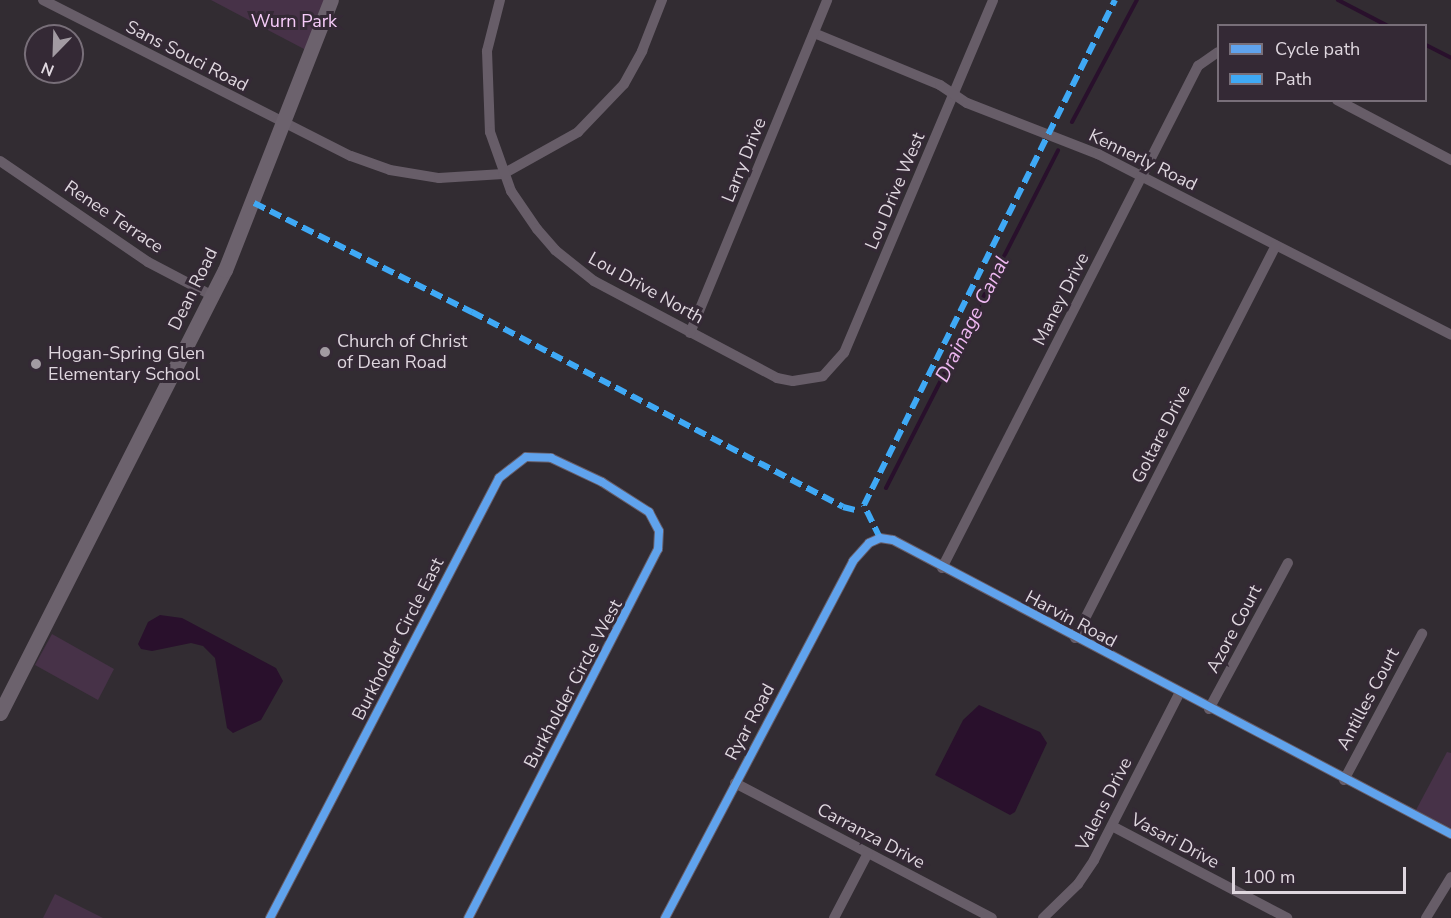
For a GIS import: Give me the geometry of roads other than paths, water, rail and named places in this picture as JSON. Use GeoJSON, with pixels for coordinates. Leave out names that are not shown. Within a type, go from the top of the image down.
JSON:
{"type":"FeatureCollection","features":[{"type":"Feature","properties":{"kind":"main road","name":"Dean Road"},"geometry":{"type":"LineString","coordinates":[[0,713],[213,296],[254,203],[331,0]]}},
{"type":"Feature","properties":{"kind":"street","name":"Sans Souci Road"},"geometry":{"type":"LineString","coordinates":[[43,0],[285,122],[390,170],[439,178],[503,174]]}},
{"type":"Feature","properties":{"kind":"street","name":"Lou Drive North"},"geometry":{"type":"LineString","coordinates":[[500,0],[490,35],[486,73],[490,132],[503,174],[537,229],[578,270],[690,333],[777,378],[809,381]]}},
{"type":"Feature","properties":{"kind":"street"},"geometry":{"type":"LineString","coordinates":[[503,174],[558,146],[603,110],[634,67],[662,0]]}},
{"type":"Feature","properties":{"kind":"street","name":"Larry Drive"},"geometry":{"type":"LineString","coordinates":[[690,333],[827,0]]}},
{"type":"Feature","properties":{"kind":"street","name":"Lou Drive West"},"geometry":{"type":"LineString","coordinates":[[809,381],[835,366],[844,353],[993,0]]}},
{"type":"Feature","properties":{"kind":"street","name":"Kennerly Road"},"geometry":{"type":"LineString","coordinates":[[814,33],[940,84],[954,94],[1142,175],[1451,335]]}},
{"type":"Feature","properties":{"kind":"street","name":"Maney Drive"},"geometry":{"type":"LineString","coordinates":[[942,568],[1198,66],[1217,52]]}},
{"type":"Feature","properties":{"kind":"street"},"geometry":{"type":"LineString","coordinates":[[1341,102],[1451,160]]}},
{"type":"Feature","properties":{"kind":"street","name":"Renee Terrace"},"geometry":{"type":"LineString","coordinates":[[0,161],[148,262],[213,296]]}},
{"type":"Feature","properties":{"kind":"street","name":"Goltare Drive"},"geometry":{"type":"LineString","coordinates":[[1075,638],[1276,246]]}},
{"type":"Feature","properties":{"kind":"street","name":"Burkholder Circle East"},"geometry":{"type":"LineString","coordinates":[[270,918],[499,478],[516,461],[538,456],[564,462],[602,482]]}},
{"type":"Feature","properties":{"kind":"street","name":"Burkholder Circle West"},"geometry":{"type":"LineString","coordinates":[[468,918],[658,549],[659,531],[649,512],[602,482]]}},
{"type":"Feature","properties":{"kind":"street","name":"Harvin Road"},"geometry":{"type":"LineString","coordinates":[[868,543],[880,538],[893,540],[1179,694],[1451,834]]}},
{"type":"Feature","properties":{"kind":"street","name":"Ryar Road"},"geometry":{"type":"LineString","coordinates":[[664,918],[853,561],[868,543]]}},
{"type":"Feature","properties":{"kind":"street","name":"Azore Court"},"geometry":{"type":"LineString","coordinates":[[1209,709],[1288,563]]}},
{"type":"Feature","properties":{"kind":"street","name":"Antilles Court"},"geometry":{"type":"LineString","coordinates":[[1344,780],[1422,634]]}},
{"type":"Feature","properties":{"kind":"street","name":"Valens Drive"},"geometry":{"type":"LineString","coordinates":[[1043,918],[1078,884],[1112,826],[1179,694]]}},
{"type":"Feature","properties":{"kind":"street","name":"Carranza Drive"},"geometry":{"type":"LineString","coordinates":[[735,783],[992,918]]}},
{"type":"Feature","properties":{"kind":"street","name":"Vasari Drive"},"geometry":{"type":"LineString","coordinates":[[1112,826],[1287,918]]}},
{"type":"Feature","properties":{"kind":"street"},"geometry":{"type":"LineString","coordinates":[[834,918],[868,853]]}},
{"type":"Feature","properties":{"kind":"street"},"geometry":{"type":"LineString","coordinates":[[1426,918],[1451,877]]}},
{"type":"Feature","properties":{"kind":"waterway","name":"Drainage Canal"},"geometry":{"type":"LineString","coordinates":[[1072,122],[1137,0]]}},
{"type":"Feature","properties":{"kind":"waterway","name":"Drainage Canal"},"geometry":{"type":"LineString","coordinates":[[1338,0],[1384,24]]}},
{"type":"Feature","properties":{"kind":"waterway","name":"Drainage Canal"},"geometry":{"type":"LineString","coordinates":[[1427,46],[1451,58]]}},
{"type":"Feature","properties":{"kind":"waterway","name":"Drainage Canal"},"geometry":{"type":"LineString","coordinates":[[886,488],[1058,150]]}},
{"type":"Feature","properties":{"kind":"place","name":"Church of Christ of Dean Road"},"geometry":{"type":"Point","coordinates":[325,352]}},
{"type":"Feature","properties":{"kind":"place","name":"Hogan-Spring Glen Elementary School"},"geometry":{"type":"Point","coordinates":[36,364]}},
{"type":"Feature","properties":{"kind":"park label","name":"Wurn Park"},"geometry":{"type":"Point","coordinates":[294,21]}}]}
